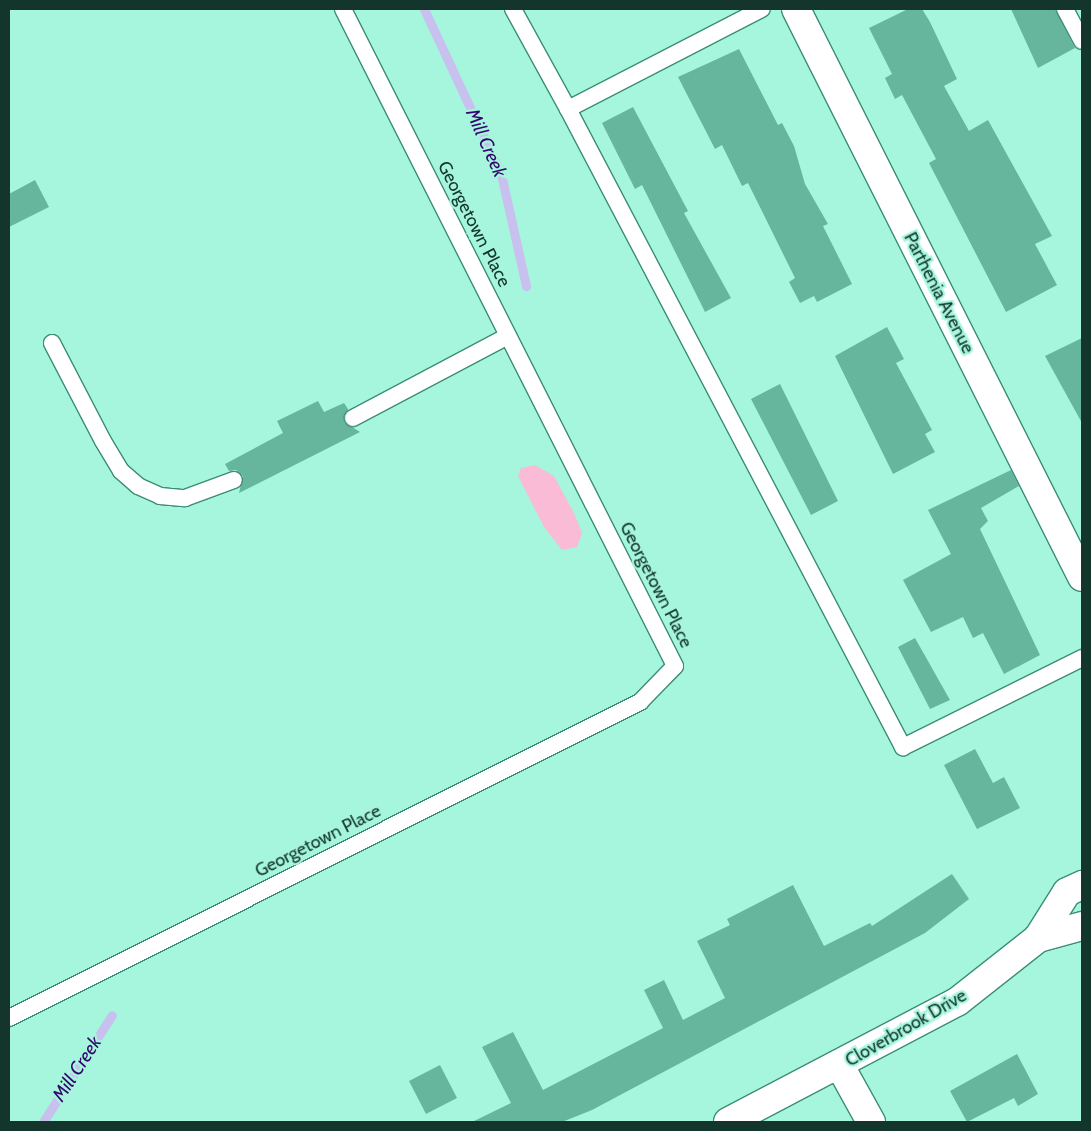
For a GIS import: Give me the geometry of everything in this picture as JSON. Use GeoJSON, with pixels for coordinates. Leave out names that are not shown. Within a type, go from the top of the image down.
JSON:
{"type":"FeatureCollection","features":[{"type":"Feature","properties":{"kind":"street","name":"Parthenia Avenue"},"geometry":{"type":"LineString","coordinates":[[802,10],[1082,576]]}},
{"type":"Feature","properties":{"kind":"street","name":"Cloverbrook Drive"},"geometry":{"type":"LineString","coordinates":[[728,1122],[840,1066],[957,1002],[1038,938],[1067,892],[1082,885]]}},
{"type":"Feature","properties":{"kind":"street"},"geometry":{"type":"LineString","coordinates":[[1038,938],[1082,926]]}},
{"type":"Feature","properties":{"kind":"street"},"geometry":{"type":"LineString","coordinates":[[840,1066],[871,1122]]}},
{"type":"Feature","properties":{"kind":"lane","name":"Georgetown Place"},"geometry":{"type":"LineString","coordinates":[[9,1018],[640,702],[675,666],[342,9]]}},
{"type":"Feature","properties":{"kind":"lane"},"geometry":{"type":"LineString","coordinates":[[513,9],[568,108],[903,747],[1082,658]]}},
{"type":"Feature","properties":{"kind":"lane"},"geometry":{"type":"LineString","coordinates":[[568,108],[762,9]]}},
{"type":"Feature","properties":{"kind":"lane"},"geometry":{"type":"LineString","coordinates":[[1065,9],[1082,41]]}},
{"type":"Feature","properties":{"kind":"lane"},"geometry":{"type":"LineString","coordinates":[[353,418],[508,336]]}},
{"type":"Feature","properties":{"kind":"lane"},"geometry":{"type":"LineString","coordinates":[[52,343],[103,441],[121,471],[138,486],[160,496],[185,498],[234,480]]}},
{"type":"Feature","properties":{"kind":"shaded area"},"geometry":{"type":"Polygon","coordinates":[[[535,465],[554,476],[574,513],[582,533],[577,547],[562,550],[544,527],[518,476],[521,468],[535,465]]]}},
{"type":"Feature","properties":{"kind":"building"},"geometry":{"type":"Polygon","coordinates":[[[908,9],[922,9],[930,22],[957,79],[944,86],[969,131],[988,120],[1052,236],[1035,244],[1057,285],[1006,312],[929,163],[936,159],[902,95],[895,99],[885,78],[892,74],[869,28],[908,9]]]}},
{"type":"Feature","properties":{"kind":"building"},"geometry":{"type":"Polygon","coordinates":[[[1011,9],[1055,9],[1075,48],[1038,68],[1011,9]]]}},
{"type":"Feature","properties":{"kind":"building"},"geometry":{"type":"Polygon","coordinates":[[[739,49],[778,125],[782,123],[794,146],[805,184],[828,224],[823,226],[852,284],[817,302],[814,296],[800,303],[789,282],[795,278],[748,183],[742,186],[722,145],[715,149],[678,77],[739,49]]]}},
{"type":"Feature","properties":{"kind":"building"},"geometry":{"type":"Polygon","coordinates":[[[633,107],[688,211],[684,213],[731,298],[705,312],[642,185],[635,189],[602,123],[633,107]]]}},
{"type":"Feature","properties":{"kind":"building"},"geometry":{"type":"Polygon","coordinates":[[[35,180],[49,207],[9,227],[9,194],[35,180]]]}},
{"type":"Feature","properties":{"kind":"building"},"geometry":{"type":"Polygon","coordinates":[[[887,327],[904,359],[896,363],[932,430],[925,434],[935,452],[893,474],[835,356],[887,327]]]}},
{"type":"Feature","properties":{"kind":"building"},"geometry":{"type":"Polygon","coordinates":[[[1082,338],[1082,423],[1045,356],[1082,338]]]}},
{"type":"Feature","properties":{"kind":"building"},"geometry":{"type":"Polygon","coordinates":[[[780,384],[838,501],[811,515],[751,399],[780,384]]]}},
{"type":"Feature","properties":{"kind":"building"},"geometry":{"type":"Polygon","coordinates":[[[318,401],[324,412],[344,403],[348,409],[344,422],[360,432],[239,493],[243,476],[236,470],[229,471],[225,464],[283,433],[277,421],[318,401]]]}},
{"type":"Feature","properties":{"kind":"building"},"geometry":{"type":"Polygon","coordinates":[[[1011,470],[1019,486],[981,508],[988,521],[980,529],[1040,655],[1004,674],[983,633],[973,638],[963,617],[931,632],[903,580],[951,554],[928,510],[1011,470]]]}},
{"type":"Feature","properties":{"kind":"building"},"geometry":{"type":"Polygon","coordinates":[[[915,638],[950,700],[930,709],[898,647],[915,638]]]}},
{"type":"Feature","properties":{"kind":"building"},"geometry":{"type":"Polygon","coordinates":[[[975,749],[993,783],[1004,777],[1020,808],[977,829],[944,765],[975,749]]]}},
{"type":"Feature","properties":{"kind":"building"},"geometry":{"type":"Polygon","coordinates":[[[952,874],[969,899],[925,933],[592,1110],[562,1122],[472,1122],[511,1103],[482,1047],[513,1032],[543,1090],[663,1028],[644,990],[664,980],[683,1020],[725,998],[697,941],[730,925],[727,919],[793,885],[824,946],[870,923],[872,926],[952,874]]]}},
{"type":"Feature","properties":{"kind":"building"},"geometry":{"type":"Polygon","coordinates":[[[1017,1054],[1038,1094],[1018,1106],[1014,1098],[967,1122],[950,1091],[1017,1054]]]}},
{"type":"Feature","properties":{"kind":"building"},"geometry":{"type":"Polygon","coordinates":[[[440,1065],[457,1098],[426,1114],[409,1081],[440,1065]]]}},
{"type":"Feature","properties":{"kind":"waterway","name":"Mill Creek"},"geometry":{"type":"LineString","coordinates":[[424,9],[501,174],[526,286]]}},
{"type":"Feature","properties":{"kind":"waterway","name":"Mill Creek"},"geometry":{"type":"LineString","coordinates":[[43,1122],[112,1015]]}}]}
